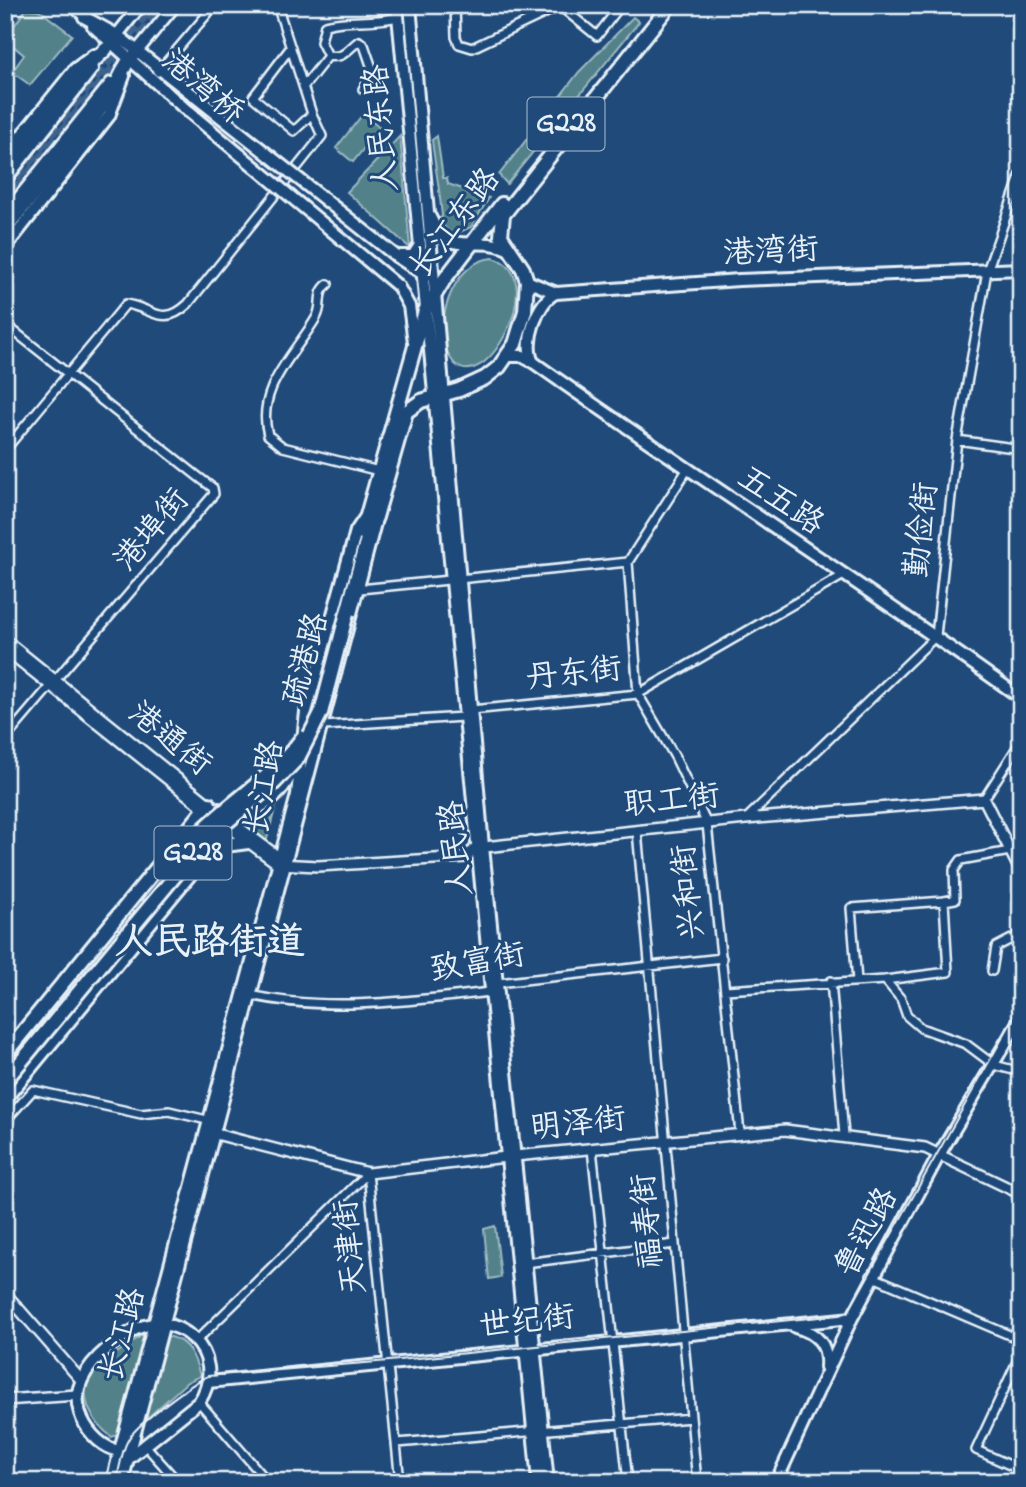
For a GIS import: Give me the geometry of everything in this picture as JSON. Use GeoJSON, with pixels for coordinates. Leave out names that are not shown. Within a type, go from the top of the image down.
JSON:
{"type":"FeatureCollection","features":[{"type":"Feature","properties":{"kind":"highway","name":"长江东路"},"geometry":{"type":"LineString","coordinates":[[425,311],[471,244],[661,5]]}},
{"type":"Feature","properties":{"kind":"highway","name":"长江东路"},"geometry":{"type":"LineString","coordinates":[[527,281],[523,269],[508,249],[499,229],[503,215],[670,5]]}},
{"type":"Feature","properties":{"kind":"highway"},"geometry":{"type":"LineString","coordinates":[[5,167],[74,80],[111,43]]}},
{"type":"Feature","properties":{"kind":"highway"},"geometry":{"type":"LineString","coordinates":[[5,229],[88,128],[131,58]]}},
{"type":"Feature","properties":{"kind":"highway","name":"G228"},"geometry":{"type":"LineString","coordinates":[[438,396],[485,378],[508,356],[523,319],[527,281]]}},
{"type":"Feature","properties":{"kind":"highway","name":"长江路"},"geometry":{"type":"LineString","coordinates":[[372,515],[379,471],[425,311]]}},
{"type":"Feature","properties":{"kind":"highway","name":"长江路"},"geometry":{"type":"LineString","coordinates":[[372,515],[402,422],[413,405],[438,396]]}},
{"type":"Feature","properties":{"kind":"highway","name":"疏港路"},"geometry":{"type":"LineString","coordinates":[[5,1068],[197,836],[281,763],[302,739],[315,711],[372,515]]}},
{"type":"Feature","properties":{"kind":"highway","name":"疏港路"},"geometry":{"type":"LineString","coordinates":[[5,1081],[203,842],[274,783],[298,758],[321,713],[344,612]]}},
{"type":"Feature","properties":{"kind":"highway"},"geometry":{"type":"LineString","coordinates":[[5,1054],[210,807]]}},
{"type":"Feature","properties":{"kind":"highway"},"geometry":{"type":"LineString","coordinates":[[5,1098],[199,863],[225,845],[248,842]]}},
{"type":"Feature","properties":{"kind":"main road"},"geometry":{"type":"LineString","coordinates":[[5,180],[141,5]]}},
{"type":"Feature","properties":{"kind":"main road"},"geometry":{"type":"LineString","coordinates":[[5,215],[175,5]]}},
{"type":"Feature","properties":{"kind":"main road","name":"人民东路"},"geometry":{"type":"LineString","coordinates":[[397,5],[420,245]]}},
{"type":"Feature","properties":{"kind":"main road","name":"人民东路"},"geometry":{"type":"LineString","coordinates":[[410,5],[426,208]]}},
{"type":"Feature","properties":{"kind":"main road","name":"港湾桥"},"geometry":{"type":"LineString","coordinates":[[84,17],[131,58],[151,80],[398,286],[409,306],[414,342]]}},
{"type":"Feature","properties":{"kind":"main road"},"geometry":{"type":"LineString","coordinates":[[5,156],[75,69],[111,43]]}},
{"type":"Feature","properties":{"kind":"main road","name":"港湾桥"},"geometry":{"type":"LineString","coordinates":[[131,58],[160,69],[396,256],[427,276]]}},
{"type":"Feature","properties":{"kind":"main road"},"geometry":{"type":"LineString","coordinates":[[5,248],[109,116],[131,58]]}},
{"type":"Feature","properties":{"kind":"main road"},"geometry":{"type":"LineString","coordinates":[[426,208],[442,239],[459,244],[490,243],[508,249]]}},
{"type":"Feature","properties":{"kind":"main road","name":"人民路"},"geometry":{"type":"LineString","coordinates":[[426,208],[425,311],[438,396]]}},
{"type":"Feature","properties":{"kind":"main road"},"geometry":{"type":"LineString","coordinates":[[396,256],[413,256],[420,245]]}},
{"type":"Feature","properties":{"kind":"main road","name":"人民路"},"geometry":{"type":"LineString","coordinates":[[420,245],[433,296],[439,413],[490,992],[525,1263],[529,1349]]}},
{"type":"Feature","properties":{"kind":"main road","name":"港湾街"},"geometry":{"type":"LineString","coordinates":[[527,281],[556,293],[739,280],[1021,269]]}},
{"type":"Feature","properties":{"kind":"main road"},"geometry":{"type":"LineString","coordinates":[[427,276],[451,270]]}},
{"type":"Feature","properties":{"kind":"main road"},"geometry":{"type":"LineString","coordinates":[[533,362],[529,345],[541,305],[556,293]]}},
{"type":"Feature","properties":{"kind":"main road","name":"五五路"},"geometry":{"type":"LineString","coordinates":[[508,356],[522,356],[533,362],[842,576],[936,636],[1021,698]]}},
{"type":"Feature","properties":{"kind":"main road"},"geometry":{"type":"LineString","coordinates":[[439,413],[459,390]]}},
{"type":"Feature","properties":{"kind":"main road"},"geometry":{"type":"LineString","coordinates":[[282,862],[324,726],[360,589],[372,515]]}},
{"type":"Feature","properties":{"kind":"main road","name":"长江路"},"geometry":{"type":"LineString","coordinates":[[122,1482],[132,1451],[159,1325],[282,862],[297,795],[306,712],[356,531],[372,515]]}},
{"type":"Feature","properties":{"kind":"main road"},"geometry":{"type":"LineString","coordinates":[[210,807],[237,813],[251,811],[275,799],[285,787],[301,746]]}},
{"type":"Feature","properties":{"kind":"main road","name":"人民路"},"geometry":{"type":"LineString","coordinates":[[479,847],[498,983],[510,1156],[529,1349],[538,1431],[548,1482]]}},
{"type":"Feature","properties":{"kind":"main road","name":"鲁迅路"},"geometry":{"type":"LineString","coordinates":[[776,1482],[873,1277],[939,1155],[1021,1017]]}},
{"type":"Feature","properties":{"kind":"main road","name":"世纪街"},"geometry":{"type":"LineString","coordinates":[[208,1382],[852,1318]]}},
{"type":"Feature","properties":{"kind":"main road"},"geometry":{"type":"LineString","coordinates":[[159,1325],[184,1331],[197,1340],[204,1352],[208,1382],[199,1402],[132,1451],[100,1441],[86,1427],[80,1416],[77,1395],[82,1380],[94,1362],[116,1342],[142,1326],[159,1325]]}},
{"type":"Feature","properties":{"kind":"main road"},"geometry":{"type":"LineString","coordinates":[[789,1325],[810,1331],[820,1339],[827,1352],[826,1373]]}},
{"type":"Feature","properties":{"kind":"main road","name":"人民路"},"geometry":{"type":"LineString","coordinates":[[538,1431],[538,1482]]}},
{"type":"Feature","properties":{"kind":"main road","name":"长江路"},"geometry":{"type":"LineString","coordinates":[[112,1482],[132,1451]]}},
{"type":"Feature","properties":{"kind":"street"},"geometry":{"type":"LineString","coordinates":[[69,5],[84,17],[93,5]]}},
{"type":"Feature","properties":{"kind":"street"},"geometry":{"type":"LineString","coordinates":[[151,80],[215,5]]}},
{"type":"Feature","properties":{"kind":"street"},"geometry":{"type":"LineString","coordinates":[[5,450],[126,304],[165,316],[178,313],[188,304],[322,136],[312,114],[277,5]]}},
{"type":"Feature","properties":{"kind":"street"},"geometry":{"type":"LineString","coordinates":[[455,5],[456,37],[459,44],[472,48],[560,6],[597,36],[621,5]]}},
{"type":"Feature","properties":{"kind":"street"},"geometry":{"type":"LineString","coordinates":[[328,56],[321,42],[325,26],[340,21],[370,23],[393,18]]}},
{"type":"Feature","properties":{"kind":"street"},"geometry":{"type":"LineString","coordinates":[[328,56],[337,58],[346,54],[359,41],[364,45],[374,74],[363,89]]}},
{"type":"Feature","properties":{"kind":"street"},"geometry":{"type":"LineString","coordinates":[[291,47],[253,97],[294,131],[312,114]]}},
{"type":"Feature","properties":{"kind":"street"},"geometry":{"type":"LineString","coordinates":[[304,85],[328,56]]}},
{"type":"Feature","properties":{"kind":"street","name":"勤俭街"},"geometry":{"type":"LineString","coordinates":[[936,636],[957,440],[987,271],[1021,174]]}},
{"type":"Feature","properties":{"kind":"street"},"geometry":{"type":"LineString","coordinates":[[328,284],[319,296],[318,316],[285,360],[267,402],[263,414],[268,435],[283,447],[379,471]]}},
{"type":"Feature","properties":{"kind":"street","name":"港埠街"},"geometry":{"type":"LineString","coordinates":[[5,324],[213,488],[214,494],[114,615],[5,740]]}},
{"type":"Feature","properties":{"kind":"street"},"geometry":{"type":"LineString","coordinates":[[957,440],[1021,449]]}},
{"type":"Feature","properties":{"kind":"street"},"geometry":{"type":"LineString","coordinates":[[360,589],[628,562],[687,470]]}},
{"type":"Feature","properties":{"kind":"street","name":"兴和街"},"geometry":{"type":"LineString","coordinates":[[628,562],[638,694],[675,757],[708,824],[740,1133]]}},
{"type":"Feature","properties":{"kind":"street","name":"丹东街"},"geometry":{"type":"LineString","coordinates":[[324,726],[638,694],[842,576]]}},
{"type":"Feature","properties":{"kind":"street"},"geometry":{"type":"LineString","coordinates":[[746,819],[936,636]]}},
{"type":"Feature","properties":{"kind":"street","name":"港通街"},"geometry":{"type":"LineString","coordinates":[[5,640],[53,682],[282,862]]}},
{"type":"Feature","properties":{"kind":"street","name":"港通街"},"geometry":{"type":"LineString","coordinates":[[5,649],[53,682]]}},
{"type":"Feature","properties":{"kind":"street"},"geometry":{"type":"LineString","coordinates":[[1021,741],[984,799],[1021,872]]}},
{"type":"Feature","properties":{"kind":"street","name":"职工街"},"geometry":{"type":"LineString","coordinates":[[282,862],[467,857],[479,847],[746,819],[984,799]]}},
{"type":"Feature","properties":{"kind":"street","name":"港通街"},"geometry":{"type":"LineString","coordinates":[[210,807],[248,842],[282,862]]}},
{"type":"Feature","properties":{"kind":"street","name":"福寿街"},"geometry":{"type":"LineString","coordinates":[[637,831],[697,1482]]}},
{"type":"Feature","properties":{"kind":"street"},"geometry":{"type":"LineString","coordinates":[[857,981],[851,908],[955,899],[954,870],[961,860],[1010,851]]}},
{"type":"Feature","properties":{"kind":"street"},"geometry":{"type":"LineString","coordinates":[[725,990],[831,981],[885,980],[948,972],[944,901]]}},
{"type":"Feature","properties":{"kind":"street"},"geometry":{"type":"LineString","coordinates":[[992,971],[996,947],[1021,934]]}},
{"type":"Feature","properties":{"kind":"street","name":"致富街"},"geometry":{"type":"LineString","coordinates":[[248,994],[307,1003],[401,1001],[490,992],[498,983],[722,958]]}},
{"type":"Feature","properties":{"kind":"street"},"geometry":{"type":"LineString","coordinates":[[885,980],[901,999],[907,1016],[914,1022],[966,1044],[994,1065],[1021,1072]]}},
{"type":"Feature","properties":{"kind":"street"},"geometry":{"type":"LineString","coordinates":[[831,981],[844,1135]]}},
{"type":"Feature","properties":{"kind":"street"},"geometry":{"type":"LineString","coordinates":[[5,1121],[33,1090],[141,1114],[169,1111],[212,1127]]}},
{"type":"Feature","properties":{"kind":"street","name":"天津街"},"geometry":{"type":"LineString","coordinates":[[212,1127],[368,1173],[400,1482]]}},
{"type":"Feature","properties":{"kind":"street","name":"明泽街"},"geometry":{"type":"LineString","coordinates":[[368,1173],[510,1156],[785,1130],[844,1135],[925,1148],[1021,1194]]}},
{"type":"Feature","properties":{"kind":"street"},"geometry":{"type":"LineString","coordinates":[[592,1149],[628,1482]]}},
{"type":"Feature","properties":{"kind":"street"},"geometry":{"type":"LineString","coordinates":[[197,1340],[368,1173]]}},
{"type":"Feature","properties":{"kind":"street"},"geometry":{"type":"LineString","coordinates":[[525,1263],[675,1244]]}},
{"type":"Feature","properties":{"kind":"street"},"geometry":{"type":"LineString","coordinates":[[873,1277],[1021,1340]]}},
{"type":"Feature","properties":{"kind":"street"},"geometry":{"type":"LineString","coordinates":[[5,1293],[82,1380]]}},
{"type":"Feature","properties":{"kind":"street"},"geometry":{"type":"LineString","coordinates":[[1021,1353],[976,1450],[1021,1470]]}},
{"type":"Feature","properties":{"kind":"street"},"geometry":{"type":"LineString","coordinates":[[5,1400],[77,1395]]}},
{"type":"Feature","properties":{"kind":"street"},"geometry":{"type":"LineString","coordinates":[[199,1402],[268,1482]]}},
{"type":"Feature","properties":{"kind":"street"},"geometry":{"type":"LineString","coordinates":[[397,1443],[691,1418]]}},
{"type":"Feature","properties":{"kind":"street"},"geometry":{"type":"LineString","coordinates":[[132,1451],[178,1482]]}},
{"type":"Feature","properties":{"kind":"green space"},"geometry":{"type":"Polygon","coordinates":[[[26,9],[39,10],[72,35],[30,85],[12,72],[24,55],[5,39],[26,9]]]}},
{"type":"Feature","properties":{"kind":"green space"},"geometry":{"type":"Polygon","coordinates":[[[633,17],[639,22],[507,184],[499,175],[579,72],[633,17]]]}},
{"type":"Feature","properties":{"kind":"green space"},"geometry":{"type":"Polygon","coordinates":[[[363,114],[380,128],[353,162],[336,148],[363,114]]]}},
{"type":"Feature","properties":{"kind":"green space"},"geometry":{"type":"Polygon","coordinates":[[[400,136],[410,248],[347,192],[400,136]]]}},
{"type":"Feature","properties":{"kind":"green space"},"geometry":{"type":"Polygon","coordinates":[[[437,136],[443,178],[447,178],[448,184],[489,198],[471,227],[451,236],[445,233],[438,219],[442,217],[432,140],[437,136]]]}},
{"type":"Feature","properties":{"kind":"green space"},"geometry":{"type":"Polygon","coordinates":[[[493,258],[511,270],[517,290],[514,314],[504,338],[489,357],[473,368],[458,366],[446,348],[443,335],[446,306],[459,279],[468,268],[493,258]]]}},
{"type":"Feature","properties":{"kind":"green space"},"geometry":{"type":"Polygon","coordinates":[[[277,801],[266,843],[242,821],[263,813],[277,801]]]}},
{"type":"Feature","properties":{"kind":"green space"},"geometry":{"type":"Polygon","coordinates":[[[495,1226],[501,1277],[489,1279],[484,1229],[495,1226]]]}},
{"type":"Feature","properties":{"kind":"green space"},"geometry":{"type":"Polygon","coordinates":[[[142,1335],[147,1338],[123,1433],[112,1437],[99,1425],[89,1409],[86,1400],[88,1382],[104,1363],[142,1335]]]}},
{"type":"Feature","properties":{"kind":"green space"},"geometry":{"type":"Polygon","coordinates":[[[168,1336],[181,1342],[190,1351],[200,1376],[187,1382],[145,1420],[168,1336]]]}},
{"type":"Feature","properties":{"kind":"tunnel"},"geometry":{"type":"LineString","coordinates":[[5,191],[151,5]]}},
{"type":"Feature","properties":{"kind":"tunnel"},"geometry":{"type":"LineString","coordinates":[[5,205],[166,5]]}},
{"type":"Feature","properties":{"kind":"tram line"},"geometry":{"type":"LineString","coordinates":[[116,1482],[124,1450],[133,1433],[165,1405],[208,1376],[389,1361],[848,1312],[1021,1005]]}},
{"type":"Feature","properties":{"kind":"district","name":"人民路街道"},"geometry":{"type":"Point","coordinates":[210,944]}}]}
